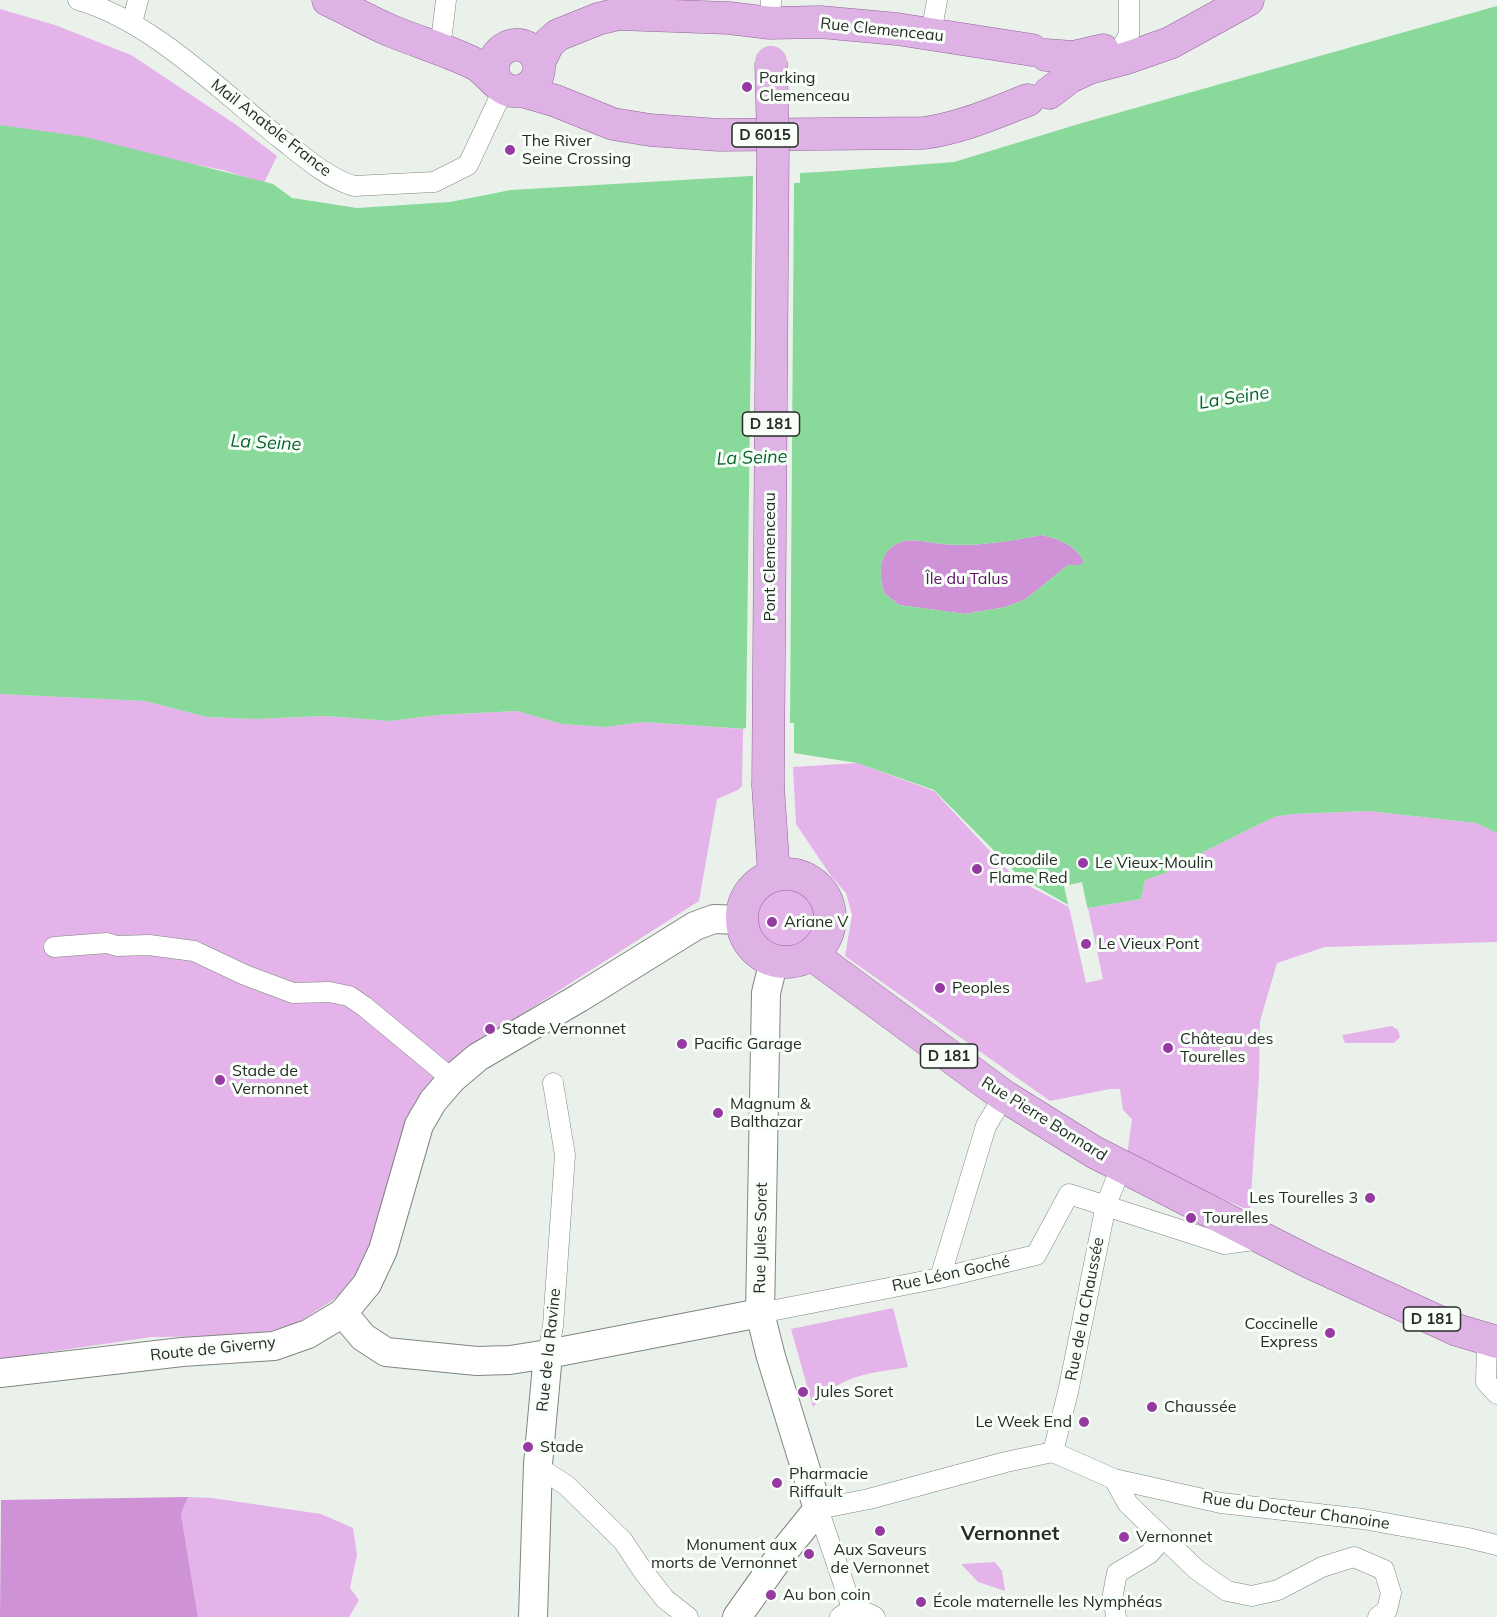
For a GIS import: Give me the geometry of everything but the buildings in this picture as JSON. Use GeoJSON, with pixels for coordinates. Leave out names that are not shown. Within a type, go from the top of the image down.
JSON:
{"type":"FeatureCollection","features":[{"type":"Feature","properties":{"kind":"main road","name":"D 6015"},"geometry":{"type":"LineString","coordinates":[[328,0],[392,32],[427,43],[476,64],[523,65]]}},
{"type":"Feature","properties":{"kind":"main road","name":"D 6015"},"geometry":{"type":"LineString","coordinates":[[367,18],[427,27],[480,46],[523,65],[556,101],[613,124],[650,130],[719,135],[911,134],[942,130],[970,121],[995,101],[1020,71],[1094,53],[1243,3]]}},
{"type":"Feature","properties":{"kind":"main road","name":"D 6015"},"geometry":{"type":"LineString","coordinates":[[1020,71],[1078,73],[1170,43],[1243,3]]}},
{"type":"Feature","properties":{"kind":"main road","name":"Rue Clemenceau"},"geometry":{"type":"LineString","coordinates":[[523,65],[618,7],[729,18],[771,11],[820,22],[931,33],[1020,71]]}},
{"type":"Feature","properties":{"kind":"main road","name":"Pont Clemenceau"},"geometry":{"type":"LineString","coordinates":[[771,11],[773,154],[768,786],[774,875]]}},
{"type":"Feature","properties":{"kind":"main road"},"geometry":{"type":"LineString","coordinates":[[784,873],[804,878],[820,890],[829,909],[828,929],[824,939],[810,954],[797,960],[774,960],[759,953],[748,939],[740,920],[752,889],[774,875],[784,873]]}},
{"type":"Feature","properties":{"kind":"main road"},"geometry":{"type":"LineString","coordinates":[[740,920],[714,919],[695,926],[478,1057],[452,1079],[433,1101],[419,1125],[383,1250],[367,1284],[344,1313],[363,1336],[386,1352],[477,1361],[510,1360],[548,1354],[760,1313]]}},
{"type":"Feature","properties":{"kind":"main road","name":"Rue Pierre Bonnard"},"geometry":{"type":"LineString","coordinates":[[810,954],[1004,1096],[1121,1167],[1262,1239],[1457,1330],[1492,1341]]}},
{"type":"Feature","properties":{"kind":"main road","name":"Rue Jules Soret"},"geometry":{"type":"LineString","coordinates":[[774,960],[766,993],[760,1313],[771,1357],[818,1509]]}},
{"type":"Feature","properties":{"kind":"main road","name":"Route de Giverny"},"geometry":{"type":"LineString","coordinates":[[0,1373],[182,1352],[274,1346],[308,1334],[344,1313]]}},
{"type":"Feature","properties":{"kind":"main road","name":"Rue de la Ravine"},"geometry":{"type":"LineString","coordinates":[[533,1617],[538,1467],[548,1354]]}},
{"type":"Feature","properties":{"kind":"main road"},"geometry":{"type":"LineString","coordinates":[[736,1617],[780,1555],[818,1509]]}},
{"type":"Feature","properties":{"kind":"street","name":"Mail Anatole France"},"geometry":{"type":"LineString","coordinates":[[78,0],[109,10],[132,23],[213,82],[291,147],[345,183],[364,186],[434,182],[468,165],[523,65]]}},
{"type":"Feature","properties":{"kind":"street"},"geometry":{"type":"LineString","coordinates":[[132,23],[138,0]]}},
{"type":"Feature","properties":{"kind":"street"},"geometry":{"type":"LineString","coordinates":[[442,33],[446,0]]}},
{"type":"Feature","properties":{"kind":"street"},"geometry":{"type":"LineString","coordinates":[[931,33],[937,0]]}},
{"type":"Feature","properties":{"kind":"street"},"geometry":{"type":"LineString","coordinates":[[1124,43],[1129,36],[1129,0]]}},
{"type":"Feature","properties":{"kind":"street"},"geometry":{"type":"LineString","coordinates":[[54,947],[107,944],[148,945],[194,951],[245,975],[293,993],[329,993],[349,996],[452,1079]]}},
{"type":"Feature","properties":{"kind":"street","name":"Rue de la Ravine"},"geometry":{"type":"LineString","coordinates":[[548,1354],[553,1326],[565,1155],[554,1083]]}},
{"type":"Feature","properties":{"kind":"street"},"geometry":{"type":"LineString","coordinates":[[940,1278],[986,1126],[1004,1096]]}},
{"type":"Feature","properties":{"kind":"street","name":"Rue de la Chaussée"},"geometry":{"type":"LineString","coordinates":[[1053,1452],[1068,1392],[1106,1205],[1121,1167]]}},
{"type":"Feature","properties":{"kind":"street","name":"Rue Léon Goché"},"geometry":{"type":"LineString","coordinates":[[760,1313],[940,1278],[1036,1255],[1069,1194],[1106,1205]]}},
{"type":"Feature","properties":{"kind":"street"},"geometry":{"type":"LineString","coordinates":[[1106,1205],[1224,1244],[1262,1239]]}},
{"type":"Feature","properties":{"kind":"street"},"geometry":{"type":"LineString","coordinates":[[1492,1341],[1486,1382],[1497,1394]]}},
{"type":"Feature","properties":{"kind":"street"},"geometry":{"type":"LineString","coordinates":[[875,1617],[868,1612],[847,1614],[818,1509],[869,1499],[1005,1462],[1053,1452]]}},
{"type":"Feature","properties":{"kind":"street","name":"Rue du Docteur Chanoine"},"geometry":{"type":"LineString","coordinates":[[1053,1452],[1114,1479],[1221,1503],[1363,1519],[1497,1545]]}},
{"type":"Feature","properties":{"kind":"street"},"geometry":{"type":"LineString","coordinates":[[538,1467],[566,1485],[623,1541],[665,1599],[688,1617]]}},
{"type":"Feature","properties":{"kind":"street"},"geometry":{"type":"LineString","coordinates":[[1114,1479],[1128,1504],[1197,1570],[1227,1591],[1252,1596],[1278,1590],[1322,1567],[1354,1557],[1384,1570],[1391,1593],[1387,1610],[1378,1617]]}},
{"type":"Feature","properties":{"kind":"street"},"geometry":{"type":"LineString","coordinates":[[1116,1617],[1113,1594],[1118,1573],[1149,1554],[1163,1538]]}},
{"type":"Feature","properties":{"kind":"shaded area"},"geometry":{"type":"Polygon","coordinates":[[[0,9],[55,25],[131,55],[235,124],[277,156],[264,183],[223,170],[0,127],[0,9]]]}},
{"type":"Feature","properties":{"kind":"shaded area","name":"Stade de Vernonnet"},"geometry":{"type":"Polygon","coordinates":[[[0,694],[145,701],[207,717],[255,719],[326,716],[390,721],[438,715],[517,711],[562,724],[605,727],[643,722],[743,729],[742,786],[717,799],[699,901],[469,1048],[371,1247],[344,1293],[299,1322],[254,1336],[152,1337],[0,1359],[0,694]]]}},
{"type":"Feature","properties":{"kind":"shaded area"},"geometry":{"type":"Polygon","coordinates":[[[857,763],[934,791],[1016,879],[1069,907],[1086,983],[1103,979],[1088,908],[1141,899],[1145,880],[1166,873],[1169,869],[1274,817],[1293,814],[1368,811],[1476,823],[1497,833],[1497,942],[1325,947],[1277,963],[1260,1021],[1259,1077],[1250,1211],[1127,1156],[1132,1119],[1123,1110],[1120,1089],[1050,1101],[845,956],[852,915],[846,893],[831,876],[796,824],[793,767],[857,763]]]}},
{"type":"Feature","properties":{"kind":"shaded area"},"geometry":{"type":"Polygon","coordinates":[[[779,884],[791,884],[808,893],[815,904],[817,916],[815,928],[808,939],[791,948],[779,948],[767,943],[758,934],[753,922],[753,910],[758,898],[767,889],[779,884]]]}},
{"type":"Feature","properties":{"kind":"shaded area"},"geometry":{"type":"Polygon","coordinates":[[[1392,1026],[1398,1030],[1400,1037],[1394,1043],[1345,1043],[1342,1035],[1392,1026]]]}},
{"type":"Feature","properties":{"kind":"shaded area"},"geometry":{"type":"Polygon","coordinates":[[[893,1308],[908,1367],[856,1377],[834,1388],[813,1407],[791,1329],[893,1308]]]}},
{"type":"Feature","properties":{"kind":"shaded area"},"geometry":{"type":"Polygon","coordinates":[[[188,1497],[212,1498],[321,1514],[353,1528],[357,1555],[350,1588],[359,1600],[349,1617],[198,1617],[181,1514],[188,1497]]]}},
{"type":"Feature","properties":{"kind":"shaded area"},"geometry":{"type":"Polygon","coordinates":[[[995,1562],[1002,1571],[1005,1591],[978,1582],[961,1564],[995,1562]]]}},
{"type":"Feature","properties":{"kind":"green space","name":"Île du Talus"},"geometry":{"type":"Polygon","coordinates":[[[1041,535],[1072,547],[1084,562],[1080,565],[1068,565],[1026,599],[1006,607],[965,614],[899,605],[884,593],[881,568],[884,555],[893,546],[903,541],[974,545],[1041,535]]]}},
{"type":"Feature","properties":{"kind":"green space"},"geometry":{"type":"Polygon","coordinates":[[[188,1497],[181,1514],[198,1617],[0,1617],[1,1500],[188,1497]]]}},
{"type":"Feature","properties":{"kind":"water","name":"La Seine"},"geometry":{"type":"Polygon","coordinates":[[[1497,6],[1497,833],[1476,823],[1368,811],[1274,817],[1169,869],[1166,873],[1145,880],[1141,899],[1088,908],[1072,907],[1021,878],[934,790],[857,763],[794,753],[794,723],[746,729],[643,722],[605,727],[562,724],[517,711],[438,715],[390,721],[326,716],[255,719],[207,717],[145,701],[0,694],[0,125],[85,137],[273,184],[292,198],[357,208],[450,202],[511,190],[954,162],[1082,123],[1497,6]],[[1041,535],[974,545],[903,541],[893,546],[884,556],[881,581],[884,593],[899,605],[965,614],[1006,607],[1026,599],[1068,565],[1080,565],[1084,562],[1072,547],[1041,535]]]}},
{"type":"Feature","properties":{"kind":"pier"},"geometry":{"type":"Polygon","coordinates":[[[800,171],[800,183],[794,183],[790,723],[794,723],[794,757],[791,754],[791,726],[743,732],[746,728],[753,175],[748,175],[800,171]]]}},
{"type":"Feature","properties":{"kind":"pier"},"geometry":{"type":"Polygon","coordinates":[[[1082,882],[1088,911],[1069,909],[1064,886],[1082,882]]]}},
{"type":"Feature","properties":{"kind":"place","name":"Parking Clemenceau"},"geometry":{"type":"Point","coordinates":[747,87]}},
{"type":"Feature","properties":{"kind":"place","name":"The River Seine Crossing"},"geometry":{"type":"Point","coordinates":[510,150]}},
{"type":"Feature","properties":{"kind":"place","name":"Le Vieux-Moulin"},"geometry":{"type":"Point","coordinates":[1083,863]}},
{"type":"Feature","properties":{"kind":"place","name":"Crocodile Flame Red"},"geometry":{"type":"Point","coordinates":[977,869]}},
{"type":"Feature","properties":{"kind":"place","name":"Ariane V"},"geometry":{"type":"Point","coordinates":[772,922]}},
{"type":"Feature","properties":{"kind":"place","name":"Le Vieux Pont"},"geometry":{"type":"Point","coordinates":[1086,944]}},
{"type":"Feature","properties":{"kind":"place","name":"Peoples"},"geometry":{"type":"Point","coordinates":[940,988]}},
{"type":"Feature","properties":{"kind":"place","name":"Stade Vernonnet"},"geometry":{"type":"Point","coordinates":[490,1029]}},
{"type":"Feature","properties":{"kind":"place","name":"Pacific Garage"},"geometry":{"type":"Point","coordinates":[682,1044]}},
{"type":"Feature","properties":{"kind":"place","name":"Château des Tourelles"},"geometry":{"type":"Point","coordinates":[1168,1048]}},
{"type":"Feature","properties":{"kind":"place","name":"Stade de Vernonnet"},"geometry":{"type":"Point","coordinates":[220,1080]}},
{"type":"Feature","properties":{"kind":"place","name":"Magnum & Balthazar"},"geometry":{"type":"Point","coordinates":[718,1113]}},
{"type":"Feature","properties":{"kind":"place","name":"Les Tourelles 3"},"geometry":{"type":"Point","coordinates":[1370,1198]}},
{"type":"Feature","properties":{"kind":"place","name":"Tourelles"},"geometry":{"type":"Point","coordinates":[1191,1218]}},
{"type":"Feature","properties":{"kind":"place","name":"Coccinelle Express"},"geometry":{"type":"Point","coordinates":[1330,1333]}},
{"type":"Feature","properties":{"kind":"place","name":"Jules Soret"},"geometry":{"type":"Point","coordinates":[803,1392]}},
{"type":"Feature","properties":{"kind":"place","name":"Chaussée"},"geometry":{"type":"Point","coordinates":[1152,1407]}},
{"type":"Feature","properties":{"kind":"place","name":"Le Week End"},"geometry":{"type":"Point","coordinates":[1084,1422]}},
{"type":"Feature","properties":{"kind":"place","name":"Stade"},"geometry":{"type":"Point","coordinates":[528,1447]}},
{"type":"Feature","properties":{"kind":"place","name":"Pharmacie Riffault"},"geometry":{"type":"Point","coordinates":[777,1483]}},
{"type":"Feature","properties":{"kind":"place","name":"Aux Saveurs de Vernonnet"},"geometry":{"type":"Point","coordinates":[880,1531]}},
{"type":"Feature","properties":{"kind":"place","name":"Vernonnet"},"geometry":{"type":"Point","coordinates":[1124,1537]}},
{"type":"Feature","properties":{"kind":"place","name":"Monument aux morts de Vernonnet"},"geometry":{"type":"Point","coordinates":[809,1554]}},
{"type":"Feature","properties":{"kind":"place","name":"Au bon coin"},"geometry":{"type":"Point","coordinates":[771,1595]}},
{"type":"Feature","properties":{"kind":"place","name":"École maternelle les Nymphéas"},"geometry":{"type":"Point","coordinates":[921,1602]}},
{"type":"Feature","properties":{"kind":"district","name":"Vernonnet"},"geometry":{"type":"Point","coordinates":[1010,1534]}}]}
